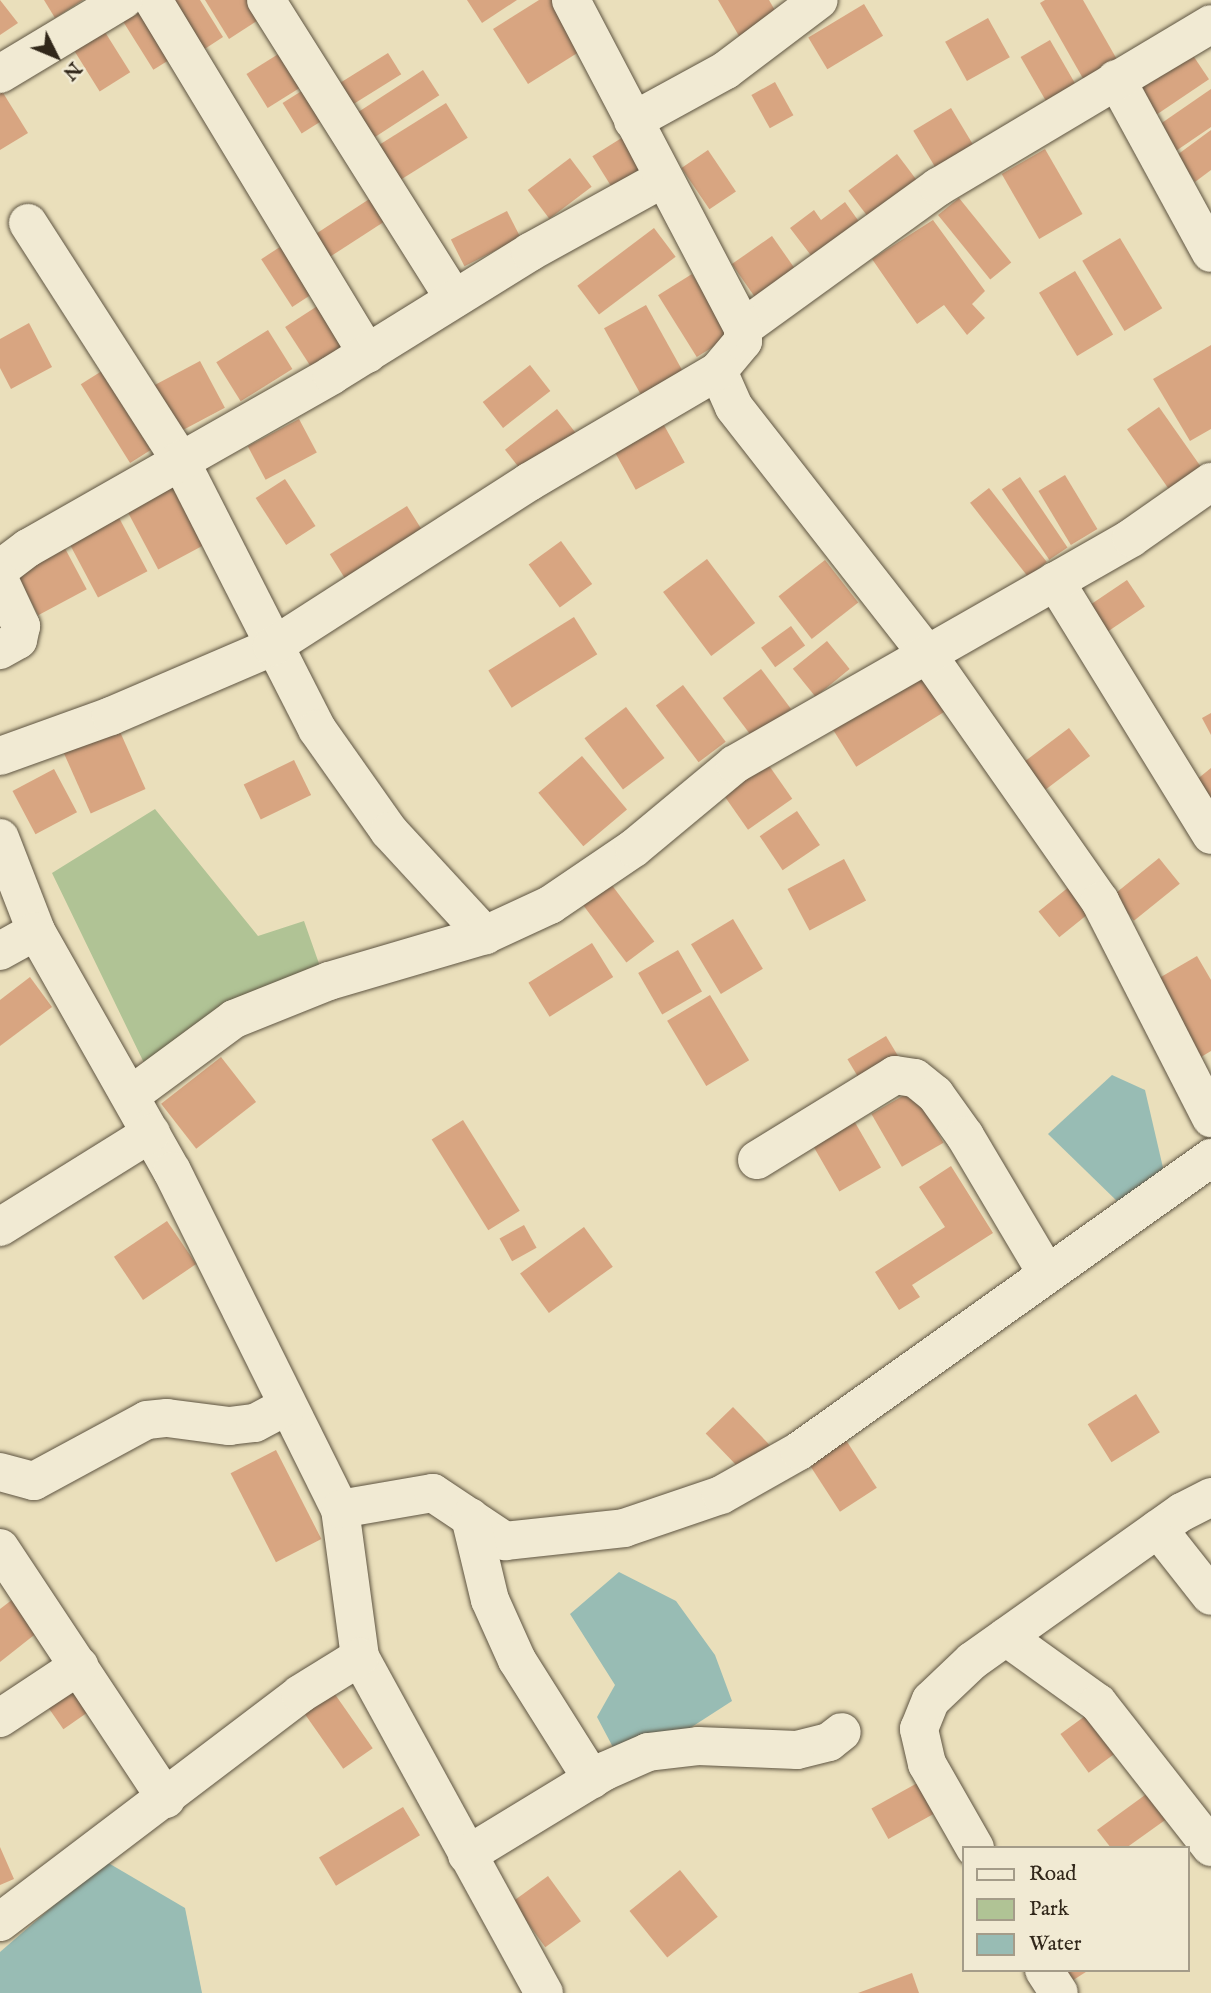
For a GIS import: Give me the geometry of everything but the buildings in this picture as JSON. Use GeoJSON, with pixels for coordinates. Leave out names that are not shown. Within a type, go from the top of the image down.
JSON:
{"type":"FeatureCollection","features":[{"type":"Feature","properties":{"kind":"street"},"geometry":{"type":"LineString","coordinates":[[0,74],[123,0]]}},
{"type":"Feature","properties":{"kind":"street"},"geometry":{"type":"LineString","coordinates":[[153,0],[367,354]]}},
{"type":"Feature","properties":{"kind":"street"},"geometry":{"type":"LineString","coordinates":[[266,0],[454,299]]}},
{"type":"Feature","properties":{"kind":"street"},"geometry":{"type":"LineString","coordinates":[[0,756],[111,716],[272,648],[529,482],[718,371],[743,341],[743,328],[571,0]]}},
{"type":"Feature","properties":{"kind":"street"},"geometry":{"type":"LineString","coordinates":[[633,121],[726,71],[819,0]]}},
{"type":"Feature","properties":{"kind":"street"},"geometry":{"type":"LineString","coordinates":[[743,328],[938,187],[1211,24]]}},
{"type":"Feature","properties":{"kind":"street"},"geometry":{"type":"LineString","coordinates":[[1116,79],[1211,253]]}},
{"type":"Feature","properties":{"kind":"street"},"geometry":{"type":"LineString","coordinates":[[0,650],[18,639],[21,626],[2,564],[367,354],[454,299],[662,178]]}},
{"type":"Feature","properties":{"kind":"street"},"geometry":{"type":"LineString","coordinates":[[28,223],[180,460],[272,648],[317,729],[389,831],[485,935]]}},
{"type":"Feature","properties":{"kind":"street"},"geometry":{"type":"LineString","coordinates":[[718,371],[734,407],[928,654],[1100,901],[1211,1118]]}},
{"type":"Feature","properties":{"kind":"street"},"geometry":{"type":"LineString","coordinates":[[131,1095],[233,1019],[329,981],[485,935],[550,905],[634,848],[735,764],[1131,538],[1211,482]]}},
{"type":"Feature","properties":{"kind":"street"},"geometry":{"type":"LineString","coordinates":[[1055,581],[1211,835]]}},
{"type":"Feature","properties":{"kind":"street"},"geometry":{"type":"LineString","coordinates":[[0,838],[36,930],[151,1133],[340,1509],[360,1657],[544,1993]]}},
{"type":"Feature","properties":{"kind":"street"},"geometry":{"type":"LineString","coordinates":[[0,951],[36,930]]}},
{"type":"Feature","properties":{"kind":"street"},"geometry":{"type":"LineString","coordinates":[[757,1160],[895,1074],[915,1077],[935,1094],[965,1136],[1045,1271]]}},
{"type":"Feature","properties":{"kind":"street"},"geometry":{"type":"LineString","coordinates":[[0,1227],[151,1133]]}},
{"type":"Feature","properties":{"kind":"street"},"geometry":{"type":"LineString","coordinates":[[340,1509],[433,1493],[505,1541],[624,1528],[721,1495],[799,1451],[1045,1271],[1157,1199],[1211,1158]]}},
{"type":"Feature","properties":{"kind":"street"},"geometry":{"type":"LineString","coordinates":[[0,1472],[34,1481],[147,1420],[167,1418],[229,1426],[255,1423],[287,1406]]}},
{"type":"Feature","properties":{"kind":"street"},"geometry":{"type":"LineString","coordinates":[[974,1846],[927,1763],[919,1729],[931,1700],[972,1661],[1158,1529],[1211,1497]]}},
{"type":"Feature","properties":{"kind":"street"},"geometry":{"type":"LineString","coordinates":[[471,1517],[490,1600],[517,1660],[592,1779]]}},
{"type":"Feature","properties":{"kind":"street"},"geometry":{"type":"LineString","coordinates":[[1158,1529],[1211,1596]]}},
{"type":"Feature","properties":{"kind":"street"},"geometry":{"type":"LineString","coordinates":[[0,1548],[166,1799]]}},
{"type":"Feature","properties":{"kind":"street"},"geometry":{"type":"LineString","coordinates":[[1006,1637],[1098,1703],[1211,1847]]}},
{"type":"Feature","properties":{"kind":"street"},"geometry":{"type":"LineString","coordinates":[[0,1922],[166,1799],[300,1694],[360,1657]]}},
{"type":"Feature","properties":{"kind":"street"},"geometry":{"type":"LineString","coordinates":[[0,1718],[79,1666]]}},
{"type":"Feature","properties":{"kind":"street"},"geometry":{"type":"LineString","coordinates":[[467,1855],[592,1779],[648,1752],[698,1746],[797,1750],[829,1742],[842,1731]]}},
{"type":"Feature","properties":{"kind":"street"},"geometry":{"type":"LineString","coordinates":[[1045,1972],[1059,1993]]}},
{"type":"Feature","properties":{"kind":"green space"},"geometry":{"type":"Polygon","coordinates":[[[155,809],[258,936],[304,921],[323,975],[146,1067],[52,873],[155,809]]]}},
{"type":"Feature","properties":{"kind":"water"},"geometry":{"type":"Polygon","coordinates":[[[1112,1075],[1145,1090],[1167,1185],[1119,1203],[1048,1134],[1112,1075]]]}},
{"type":"Feature","properties":{"kind":"water"},"geometry":{"type":"Polygon","coordinates":[[[619,1572],[676,1601],[715,1655],[732,1701],[625,1770],[597,1717],[615,1685],[570,1614],[619,1572]]]}},
{"type":"Feature","properties":{"kind":"water"},"geometry":{"type":"Polygon","coordinates":[[[105,1861],[185,1908],[202,1993],[0,1993],[0,1952],[105,1861]]]}}]}
